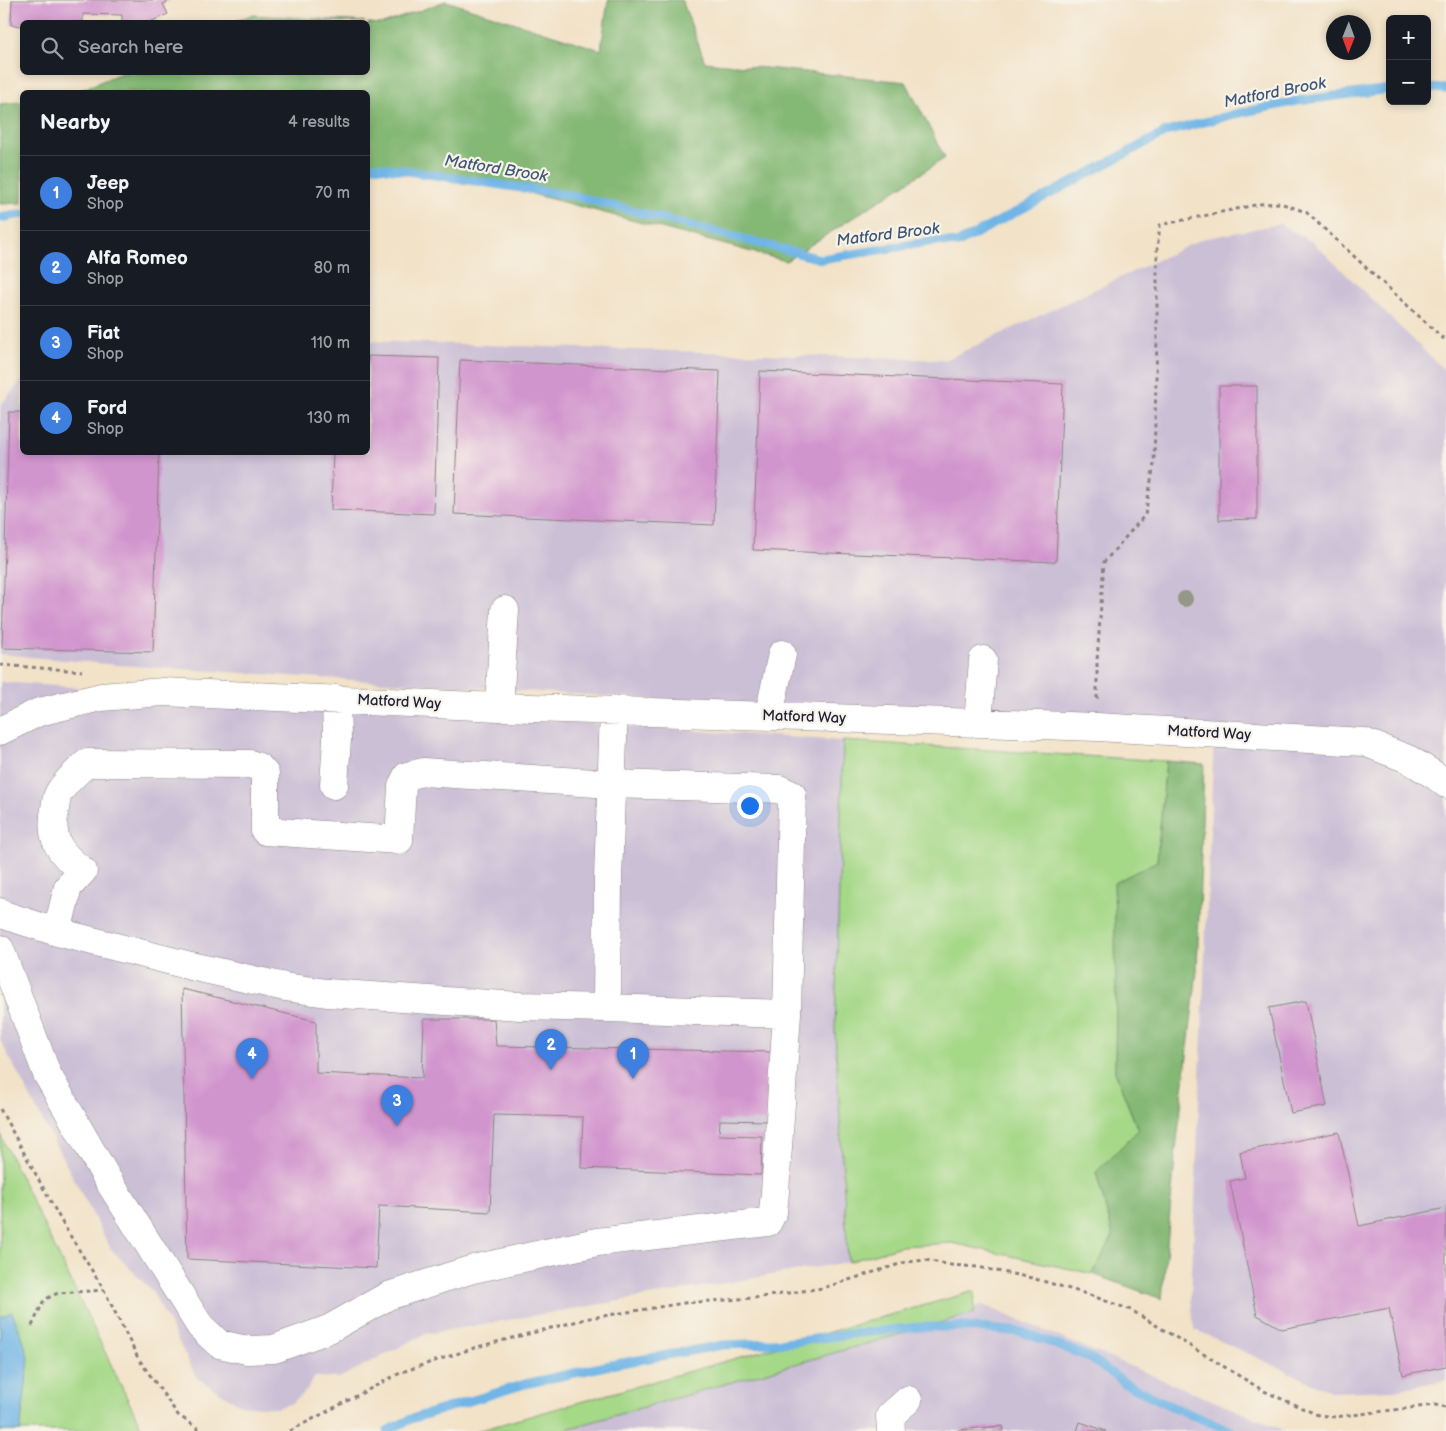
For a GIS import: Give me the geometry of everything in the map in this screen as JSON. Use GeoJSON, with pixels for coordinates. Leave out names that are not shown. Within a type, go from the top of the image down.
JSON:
{"type":"FeatureCollection","features":[{"type":"Feature","properties":{"kind":"street"},"geometry":{"type":"LineString","coordinates":[[499,707],[504,610]]}},
{"type":"Feature","properties":{"kind":"street"},"geometry":{"type":"LineString","coordinates":[[769,715],[782,654]]}},
{"type":"Feature","properties":{"kind":"street"},"geometry":{"type":"LineString","coordinates":[[978,723],[983,660]]}},
{"type":"Feature","properties":{"kind":"street","name":"Matford Way"},"geometry":{"type":"LineString","coordinates":[[0,731],[39,712],[92,699],[164,692],[499,707],[1097,727],[1364,742],[1443,775]]}},
{"type":"Feature","properties":{"kind":"street"},"geometry":{"type":"LineString","coordinates":[[334,785],[337,739],[336,699]]}},
{"type":"Feature","properties":{"kind":"street"},"geometry":{"type":"LineString","coordinates":[[607,1008],[614,711]]}},
{"type":"Feature","properties":{"kind":"street"},"geometry":{"type":"LineString","coordinates":[[0,949],[47,1074],[108,1180],[200,1326],[219,1344],[248,1350],[274,1350],[329,1329],[388,1296],[473,1269],[597,1242],[768,1222],[773,1212],[787,1014],[792,795],[779,789],[611,784],[424,772],[407,776],[402,786],[399,840],[265,831],[265,774],[260,767],[250,764],[87,763],[58,792],[53,817],[54,838],[59,850],[83,871],[68,887],[58,932]]}},
{"type":"Feature","properties":{"kind":"street"},"geometry":{"type":"LineString","coordinates":[[1,916],[258,982],[320,992],[520,1006],[787,1014]]}},
{"type":"Feature","properties":{"kind":"street"},"geometry":{"type":"LineString","coordinates":[[891,1431],[890,1416],[908,1400]]}},
{"type":"Feature","properties":{"kind":"path"},"geometry":{"type":"LineString","coordinates":[[1097,727],[1097,661],[1104,562],[1145,515],[1154,464],[1157,251],[1160,225],[1260,204],[1280,202],[1292,206],[1306,212],[1446,341]]}},
{"type":"Feature","properties":{"kind":"path"},"geometry":{"type":"LineString","coordinates":[[0,1109],[63,1224],[104,1290],[138,1358],[178,1415],[202,1431]]}},
{"type":"Feature","properties":{"kind":"path"},"geometry":{"type":"LineString","coordinates":[[290,1431],[402,1372],[477,1347],[600,1317],[684,1303],[754,1298],[823,1288],[906,1262],[926,1260],[1032,1278],[1087,1294],[1131,1310],[1264,1391],[1318,1415],[1335,1418],[1435,1405],[1446,1407]]}},
{"type":"Feature","properties":{"kind":"path"},"geometry":{"type":"LineString","coordinates":[[32,1326],[44,1300],[58,1293],[104,1290]]}},
{"type":"Feature","properties":{"kind":"shaded area"},"geometry":{"type":"Polygon","coordinates":[[[1280,224],[1313,242],[1446,372],[1446,1380],[1394,1390],[1332,1392],[1194,1329],[1191,1297],[1214,735],[118,665],[0,654],[0,405],[20,382],[20,455],[370,455],[370,341],[945,360],[1202,239],[1280,224]]]}},
{"type":"Feature","properties":{"kind":"shaded area"},"geometry":{"type":"Polygon","coordinates":[[[0,682],[843,741],[835,1032],[848,1262],[425,1334],[339,1378],[315,1377],[308,1389],[292,1403],[276,1408],[240,1405],[197,1378],[153,1292],[111,1249],[0,1040],[0,682]]]}},
{"type":"Feature","properties":{"kind":"shaded area"},"geometry":{"type":"Polygon","coordinates":[[[983,1305],[1286,1431],[541,1431],[837,1344],[983,1305]]]}},
{"type":"Feature","properties":{"kind":"green space"},"geometry":{"type":"Polygon","coordinates":[[[608,0],[682,0],[705,62],[906,82],[945,158],[786,261],[491,183],[370,167],[370,90],[81,90],[116,75],[370,75],[370,23],[383,24],[446,1],[601,50],[608,0]]]}},
{"type":"Feature","properties":{"kind":"green space"},"geometry":{"type":"Polygon","coordinates":[[[251,15],[332,20],[238,20],[251,15]]]}},
{"type":"Feature","properties":{"kind":"green space"},"geometry":{"type":"Polygon","coordinates":[[[20,102],[20,203],[0,204],[0,104],[20,102]]]}},
{"type":"Feature","properties":{"kind":"green space"},"geometry":{"type":"Polygon","coordinates":[[[843,741],[1166,761],[1157,861],[1116,990],[1115,1072],[1138,1130],[1096,1172],[1113,1236],[1093,1274],[952,1243],[901,1246],[848,1262],[835,1032],[843,741]]]}},
{"type":"Feature","properties":{"kind":"green space"},"geometry":{"type":"Polygon","coordinates":[[[1166,761],[1204,764],[1197,971],[1175,1158],[1162,1299],[1093,1274],[1113,1236],[1096,1172],[1138,1130],[1115,1072],[1114,883],[1157,861],[1166,761]]]}},
{"type":"Feature","properties":{"kind":"green space"},"geometry":{"type":"Polygon","coordinates":[[[0,1134],[143,1431],[0,1431],[0,1134]]]}},
{"type":"Feature","properties":{"kind":"green space"},"geometry":{"type":"Polygon","coordinates":[[[975,1291],[974,1313],[560,1431],[477,1431],[975,1291]]]}},
{"type":"Feature","properties":{"kind":"water"},"geometry":{"type":"Polygon","coordinates":[[[12,1312],[29,1360],[20,1431],[0,1431],[0,1317],[12,1312]]]}},
{"type":"Feature","properties":{"kind":"building"},"geometry":{"type":"Polygon","coordinates":[[[12,0],[171,0],[163,4],[168,14],[154,20],[122,20],[122,15],[83,14],[83,20],[20,20],[20,26],[11,25],[12,0]]]}},
{"type":"Feature","properties":{"kind":"building"},"geometry":{"type":"Polygon","coordinates":[[[370,356],[439,358],[434,514],[331,510],[333,455],[370,455],[370,356]]]}},
{"type":"Feature","properties":{"kind":"building"},"geometry":{"type":"Polygon","coordinates":[[[460,360],[720,371],[714,525],[454,514],[460,360]]]}},
{"type":"Feature","properties":{"kind":"building"},"geometry":{"type":"Polygon","coordinates":[[[760,371],[1063,384],[1056,562],[753,550],[760,371]]]}},
{"type":"Feature","properties":{"kind":"building"},"geometry":{"type":"Polygon","coordinates":[[[1219,386],[1257,386],[1257,519],[1219,520],[1219,386]]]}},
{"type":"Feature","properties":{"kind":"building"},"geometry":{"type":"Polygon","coordinates":[[[9,412],[20,412],[20,455],[159,455],[153,652],[2,648],[9,412]]]}},
{"type":"Feature","properties":{"kind":"building"},"geometry":{"type":"Polygon","coordinates":[[[182,989],[316,1021],[316,1073],[422,1078],[424,1019],[494,1019],[496,1046],[772,1052],[770,1121],[720,1120],[719,1135],[762,1136],[761,1175],[581,1168],[583,1117],[494,1115],[490,1212],[379,1206],[376,1268],[187,1259],[182,989]]]}},
{"type":"Feature","properties":{"kind":"building"},"geometry":{"type":"Polygon","coordinates":[[[1306,1001],[1327,1106],[1291,1113],[1269,1008],[1306,1001]]]}},
{"type":"Feature","properties":{"kind":"building"},"geometry":{"type":"Polygon","coordinates":[[[1339,1132],[1359,1226],[1446,1208],[1446,1366],[1403,1375],[1389,1308],[1282,1329],[1257,1315],[1230,1181],[1245,1178],[1240,1152],[1339,1132]]]}},
{"type":"Feature","properties":{"kind":"building"},"geometry":{"type":"Polygon","coordinates":[[[1080,1422],[1106,1431],[1077,1431],[1080,1422]]]}},
{"type":"Feature","properties":{"kind":"building"},"geometry":{"type":"Polygon","coordinates":[[[1003,1426],[1004,1431],[958,1431],[958,1430],[1003,1426]]]}},
{"type":"Feature","properties":{"kind":"waterway","name":"Matford Brook"},"geometry":{"type":"LineString","coordinates":[[1431,88],[1446,89]]}},
{"type":"Feature","properties":{"kind":"waterway","name":"Matford Brook"},"geometry":{"type":"LineString","coordinates":[[370,165],[575,196],[821,259],[935,241],[958,243],[1166,132],[1235,114],[1297,101],[1386,90]]}},
{"type":"Feature","properties":{"kind":"waterway","name":"Matford Brook"},"geometry":{"type":"LineString","coordinates":[[0,218],[20,214]]}},
{"type":"Feature","properties":{"kind":"waterway"},"geometry":{"type":"LineString","coordinates":[[387,1431],[411,1419],[525,1384],[610,1365],[723,1345],[793,1342],[918,1327],[965,1327],[1022,1332],[1089,1357],[1126,1384],[1175,1408],[1231,1431]]}},
{"type":"Feature","properties":{"kind":"place","name":"Alfa Romeo"},"geometry":{"type":"Point","coordinates":[551,1070]}},
{"type":"Feature","properties":{"kind":"place","name":"Ford"},"geometry":{"type":"Point","coordinates":[252,1079]}},
{"type":"Feature","properties":{"kind":"place","name":"Jeep"},"geometry":{"type":"Point","coordinates":[633,1079]}},
{"type":"Feature","properties":{"kind":"place","name":"Fiat"},"geometry":{"type":"Point","coordinates":[397,1126]}}]}
